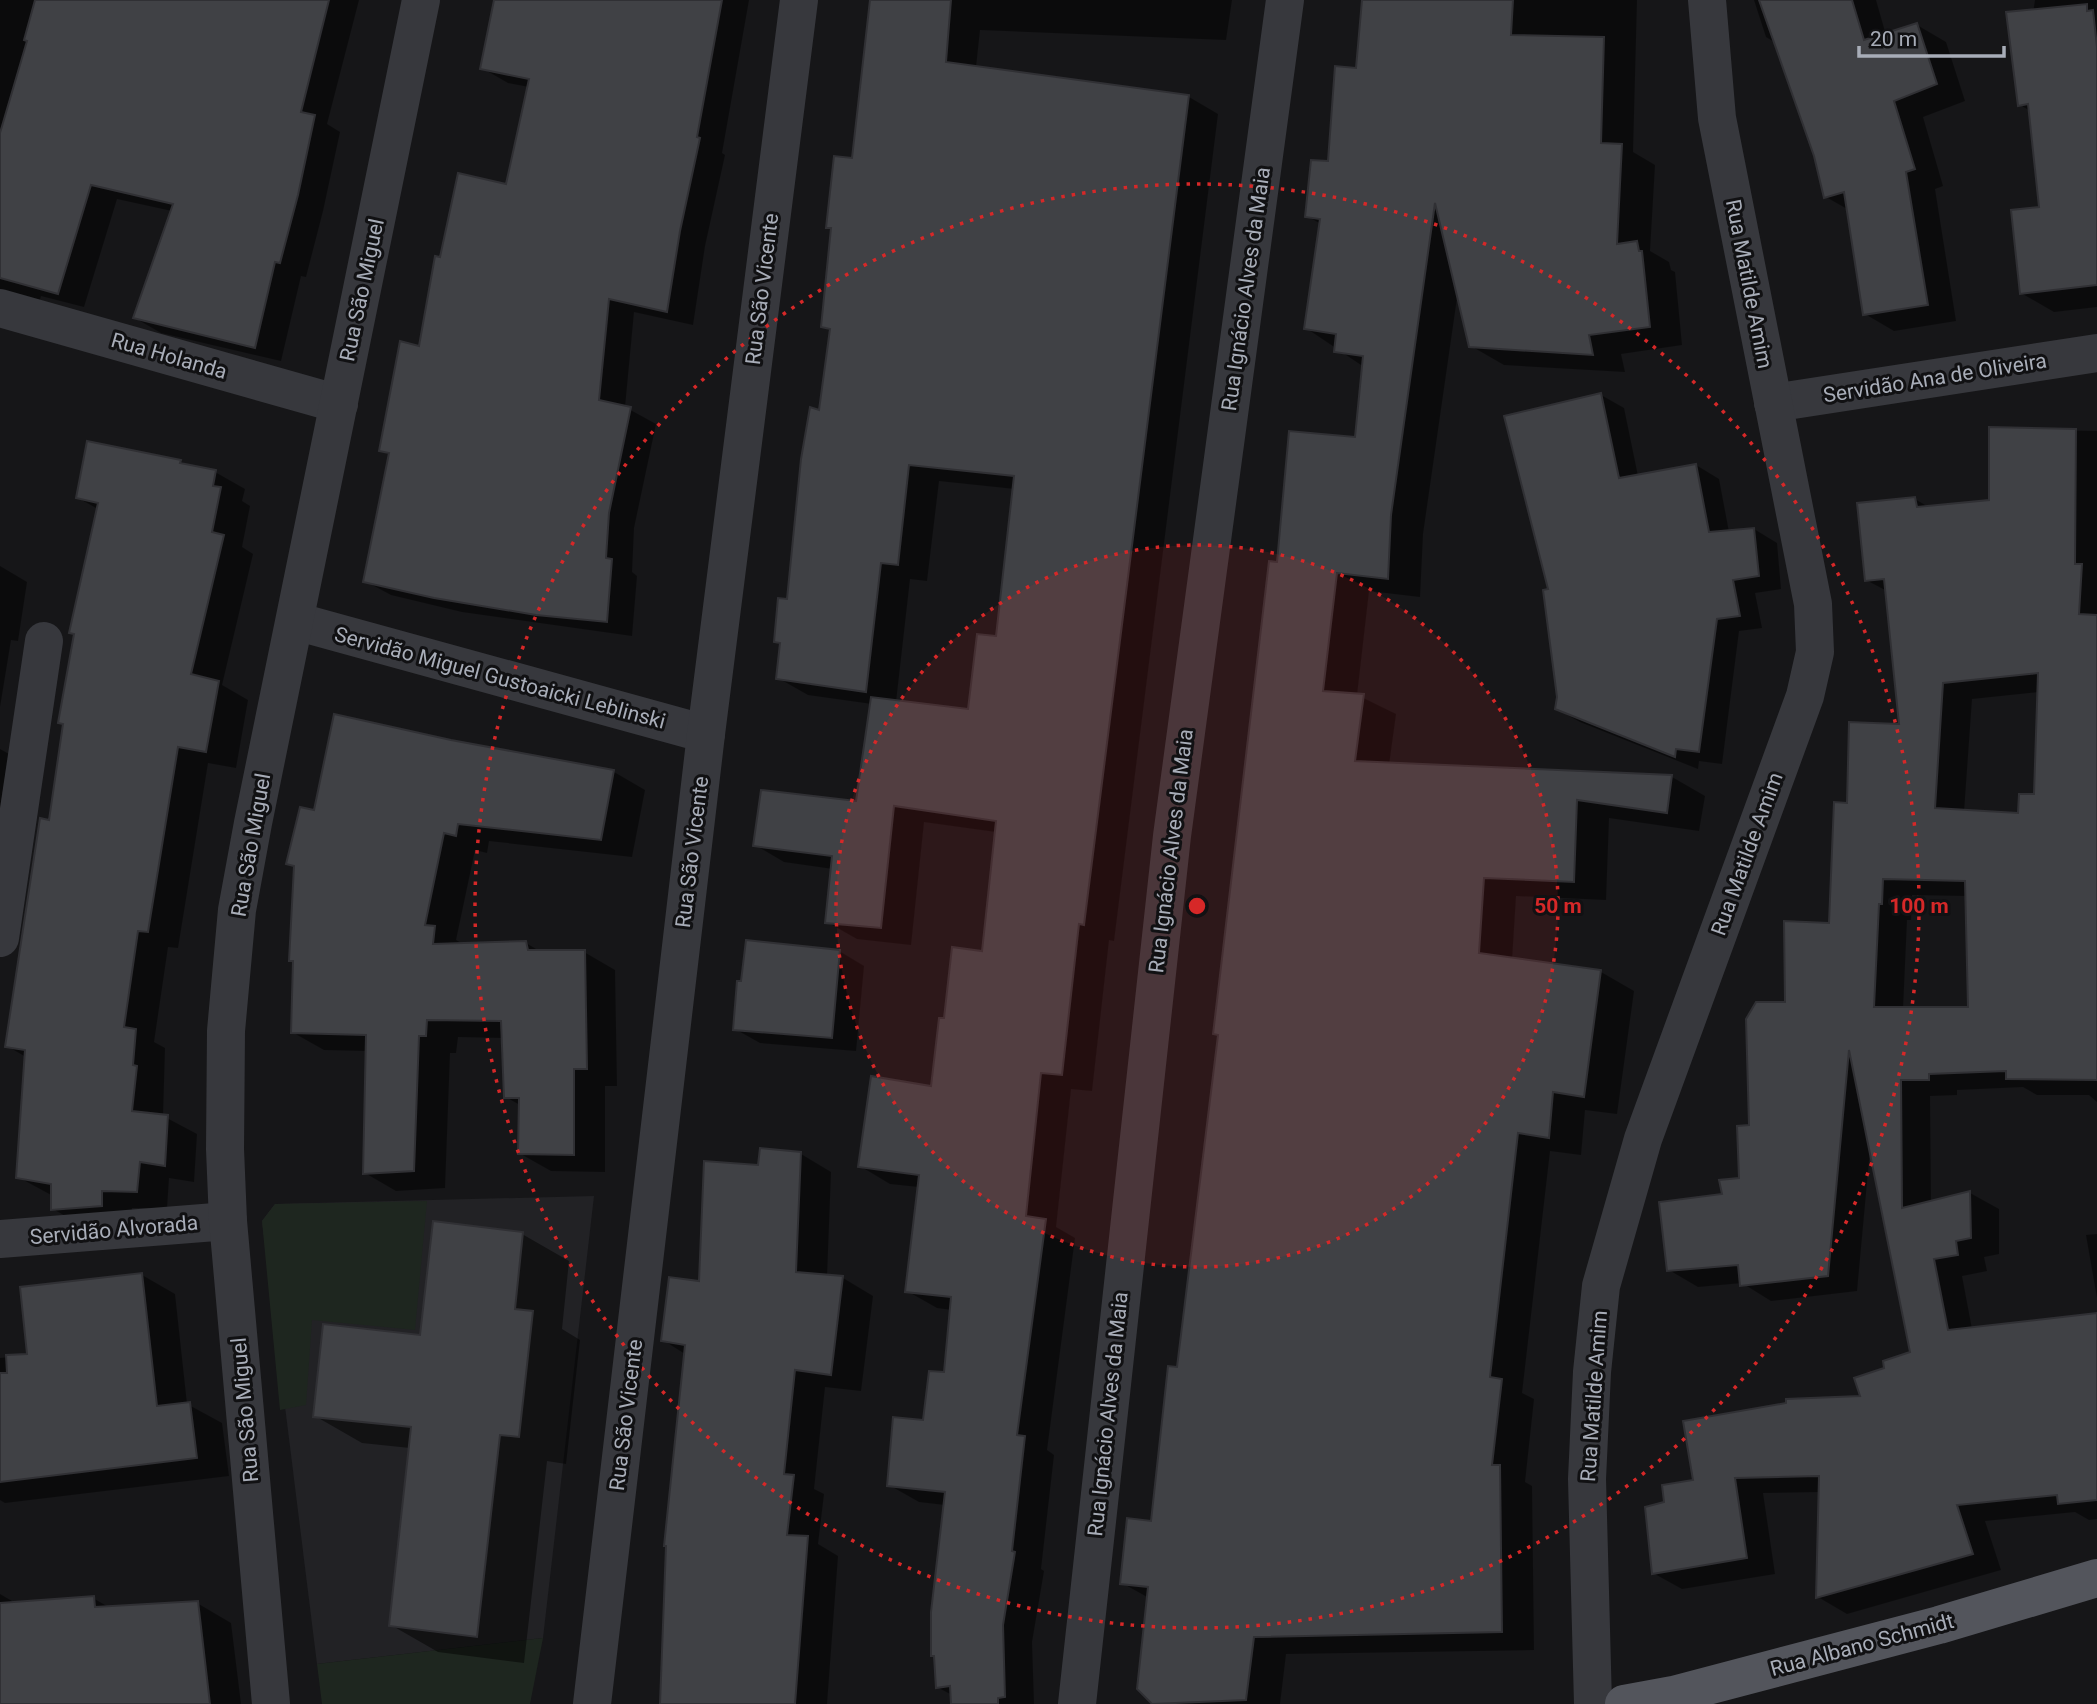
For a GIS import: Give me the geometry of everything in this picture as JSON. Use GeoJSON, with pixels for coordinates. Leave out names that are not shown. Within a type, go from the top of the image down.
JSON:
{"type":"FeatureCollection","features":[{"type":"Feature","properties":{"kind":"main road","name":"Rua Albano Schmidt"},"geometry":{"type":"LineString","coordinates":[[1624,1704],[1673,1695],[1913,1632],[2097,1578]]}},
{"type":"Feature","properties":{"kind":"street","name":"Rua São Miguel"},"geometry":{"type":"LineString","coordinates":[[271,1704],[228,1221],[225,1149],[226,1031],[237,910],[421,0]]}},
{"type":"Feature","properties":{"kind":"street","name":"Rua São Vicente"},"geometry":{"type":"LineString","coordinates":[[592,1704],[706,734],[799,0]]}},
{"type":"Feature","properties":{"kind":"street","name":"Rua Ignácio Alves da Maia"},"geometry":{"type":"LineString","coordinates":[[1077,1704],[1172,836],[1285,0]]}},
{"type":"Feature","properties":{"kind":"street","name":"Rua Matilde Amim"},"geometry":{"type":"LineString","coordinates":[[1593,1704],[1587,1479],[1592,1371],[1601,1286],[1643,1139],[1805,696],[1815,652],[1813,604],[1717,118],[1707,0]]}},
{"type":"Feature","properties":{"kind":"street","name":"Rua Holanda"},"geometry":{"type":"LineString","coordinates":[[0,308],[339,404]]}},
{"type":"Feature","properties":{"kind":"street","name":"Servidão Ana de Oliveira"},"geometry":{"type":"LineString","coordinates":[[1773,403],[2097,353]]}},
{"type":"Feature","properties":{"kind":"street","name":"Servidão Miguel Gustoaicki Leblinski"},"geometry":{"type":"LineString","coordinates":[[295,621],[706,734]]}},
{"type":"Feature","properties":{"kind":"street"},"geometry":{"type":"LineString","coordinates":[[0,938],[44,641]]}},
{"type":"Feature","properties":{"kind":"street","name":"Servidão Alvorada"},"geometry":{"type":"LineString","coordinates":[[0,1239],[228,1221]]}},
{"type":"Feature","properties":{"kind":"shaded area"},"geometry":{"type":"Polygon","coordinates":[[[594,1196],[543,1638],[317,1664],[262,1221],[275,1204],[594,1196]]]}},
{"type":"Feature","properties":{"kind":"shaded area"},"geometry":{"type":"Polygon","coordinates":[[[427,1201],[415,1330],[312,1320],[306,1405],[280,1410],[262,1221],[275,1204],[427,1201]]]}},
{"type":"Feature","properties":{"kind":"shaded area"},"geometry":{"type":"Polygon","coordinates":[[[543,1638],[530,1704],[322,1704],[317,1664],[543,1638]]]}},
{"type":"Feature","properties":{"kind":"building"},"geometry":{"type":"Polygon","coordinates":[[[35,0],[329,0],[301,112],[315,115],[298,195],[280,263],[275,262],[255,348],[133,318],[173,204],[91,185],[58,294],[0,278],[0,133],[27,41],[24,40],[35,0]]]}},
{"type":"Feature","properties":{"kind":"building"},"geometry":{"type":"Polygon","coordinates":[[[494,0],[722,0],[697,137],[700,138],[680,231],[667,312],[609,299],[599,400],[631,407],[609,513],[606,558],[612,559],[607,622],[536,615],[434,598],[363,582],[389,453],[379,451],[400,341],[419,346],[435,256],[440,257],[458,173],[506,184],[529,79],[480,69],[494,0]]]}},
{"type":"Feature","properties":{"kind":"building"},"geometry":{"type":"Polygon","coordinates":[[[870,0],[951,0],[946,62],[1189,95],[1084,925],[1079,924],[1062,1075],[1041,1073],[1026,1216],[1046,1219],[1017,1435],[1025,1436],[1012,1551],[1015,1552],[1003,1625],[1005,1697],[998,1698],[998,1704],[951,1704],[950,1686],[936,1688],[934,1656],[931,1656],[931,1612],[945,1492],[887,1486],[893,1417],[923,1420],[929,1371],[944,1372],[951,1297],[905,1292],[919,1175],[858,1167],[871,1076],[931,1086],[939,1018],[944,1018],[952,947],[982,951],[996,821],[894,806],[881,928],[825,923],[832,856],[753,846],[761,790],[856,801],[871,697],[968,709],[977,634],[996,636],[1014,476],[909,465],[898,565],[881,563],[866,692],[776,679],[780,643],[774,642],[778,598],[787,599],[801,459],[810,407],[819,410],[830,329],[821,327],[831,228],[826,228],[834,156],[852,158],[870,0]]]}},
{"type":"Feature","properties":{"kind":"building"},"geometry":{"type":"Polygon","coordinates":[[[1362,0],[1513,0],[1511,35],[1604,37],[1601,143],[1622,144],[1617,244],[1637,241],[1639,251],[1642,251],[1650,327],[1589,335],[1593,355],[1469,347],[1435,203],[1391,515],[1388,579],[1337,573],[1323,691],[1364,694],[1355,761],[1672,775],[1667,813],[1577,800],[1574,882],[1484,878],[1479,953],[1601,970],[1584,1097],[1553,1092],[1549,1138],[1518,1133],[1490,1377],[1502,1379],[1492,1465],[1500,1465],[1502,1632],[1254,1637],[1246,1700],[1152,1704],[1137,1689],[1148,1587],[1120,1584],[1127,1518],[1151,1521],[1168,1366],[1177,1367],[1218,1035],[1213,1034],[1269,561],[1277,562],[1289,431],[1355,437],[1363,356],[1334,352],[1336,334],[1304,329],[1320,219],[1305,217],[1311,160],[1328,161],[1335,66],[1356,68],[1362,0]]]}},
{"type":"Feature","properties":{"kind":"building"},"geometry":{"type":"Polygon","coordinates":[[[1759,0],[1852,0],[1864,40],[1917,23],[1937,84],[1894,101],[1915,169],[1906,172],[1928,305],[1863,315],[1844,192],[1824,198],[1814,156],[1759,0]]]}},
{"type":"Feature","properties":{"kind":"building"},"geometry":{"type":"Polygon","coordinates":[[[2087,4],[2087,11],[2093,10],[2097,47],[2097,285],[2020,294],[2011,210],[2039,207],[2028,104],[2018,106],[2006,12],[2087,4]]]}},
{"type":"Feature","properties":{"kind":"building"},"geometry":{"type":"Polygon","coordinates":[[[1601,393],[1619,478],[1696,464],[1709,532],[1754,528],[1759,576],[1733,580],[1740,616],[1717,619],[1699,752],[1676,749],[1675,757],[1555,709],[1557,697],[1543,590],[1548,589],[1504,416],[1601,393]]]}},
{"type":"Feature","properties":{"kind":"building"},"geometry":{"type":"Polygon","coordinates":[[[1989,427],[2076,429],[2075,564],[2082,564],[2079,614],[2097,615],[2097,1080],[2006,1079],[2006,1071],[1929,1074],[1929,1080],[1901,1080],[1902,1208],[1970,1191],[1971,1238],[1956,1241],[1958,1255],[1934,1259],[1948,1330],[2097,1313],[2097,1500],[2058,1504],[2057,1495],[1957,1505],[1973,1554],[1816,1598],[1819,1476],[1735,1478],[1747,1558],[1652,1574],[1645,1507],[1664,1502],[1662,1485],[1693,1480],[1683,1421],[1786,1403],[1786,1399],[1860,1396],[1854,1378],[1884,1368],[1883,1361],[1910,1352],[1849,1050],[1828,1276],[1740,1286],[1738,1265],[1667,1271],[1659,1202],[1722,1194],[1719,1180],[1739,1178],[1737,1126],[1749,1125],[1746,1019],[1756,1002],[1785,1002],[1784,921],[1829,923],[1834,802],[1847,803],[1849,722],[1899,724],[1884,579],[1865,581],[1857,503],[1915,497],[1917,507],[1989,500],[1989,427]],[[2038,673],[1943,683],[1935,808],[2018,813],[2019,794],[2034,794],[2038,673]],[[1883,879],[1882,904],[1879,904],[1874,1007],[1968,1007],[1965,881],[1883,879]]]}},
{"type":"Feature","properties":{"kind":"building"},"geometry":{"type":"Polygon","coordinates":[[[87,441],[216,470],[213,486],[221,487],[212,532],[224,535],[191,674],[219,681],[206,752],[178,747],[148,932],[138,931],[124,1027],[136,1029],[133,1065],[137,1066],[132,1111],[168,1115],[165,1166],[140,1162],[137,1192],[102,1191],[102,1206],[51,1210],[51,1184],[16,1178],[25,1050],[5,1047],[40,818],[49,820],[63,724],[58,723],[74,634],[69,633],[98,503],[76,498],[87,441]]]}},
{"type":"Feature","properties":{"kind":"building"},"geometry":{"type":"Polygon","coordinates":[[[334,714],[451,740],[614,770],[601,840],[458,824],[456,836],[444,833],[425,925],[435,926],[433,944],[526,941],[528,950],[585,950],[587,1069],[574,1069],[574,1155],[518,1154],[519,1098],[504,1098],[501,1021],[427,1020],[426,1036],[419,1036],[414,1171],[363,1174],[366,1035],[291,1033],[293,961],[289,961],[294,866],[286,864],[300,807],[314,810],[334,714]]]}},
{"type":"Feature","properties":{"kind":"building"},"geometry":{"type":"Polygon","coordinates":[[[746,940],[840,950],[832,1038],[733,1030],[737,981],[741,981],[746,940]]]}},
{"type":"Feature","properties":{"kind":"building"},"geometry":{"type":"Polygon","coordinates":[[[760,1148],[801,1152],[796,1272],[843,1276],[831,1375],[795,1370],[784,1474],[794,1475],[787,1535],[808,1536],[795,1704],[660,1704],[664,1546],[685,1345],[661,1341],[669,1277],[699,1281],[704,1161],[758,1165],[760,1148]]]}},
{"type":"Feature","properties":{"kind":"building"},"geometry":{"type":"Polygon","coordinates":[[[433,1221],[523,1232],[515,1309],[533,1311],[519,1437],[500,1435],[477,1637],[389,1626],[411,1427],[313,1417],[323,1324],[420,1335],[433,1221]]]}},
{"type":"Feature","properties":{"kind":"building"},"geometry":{"type":"Polygon","coordinates":[[[142,1273],[157,1406],[190,1402],[197,1458],[0,1482],[0,1373],[7,1373],[6,1355],[27,1354],[20,1287],[142,1273]]]}},
{"type":"Feature","properties":{"kind":"building"},"geometry":{"type":"Polygon","coordinates":[[[94,1596],[95,1607],[198,1601],[210,1704],[0,1704],[0,1603],[94,1596]]]}}]}
